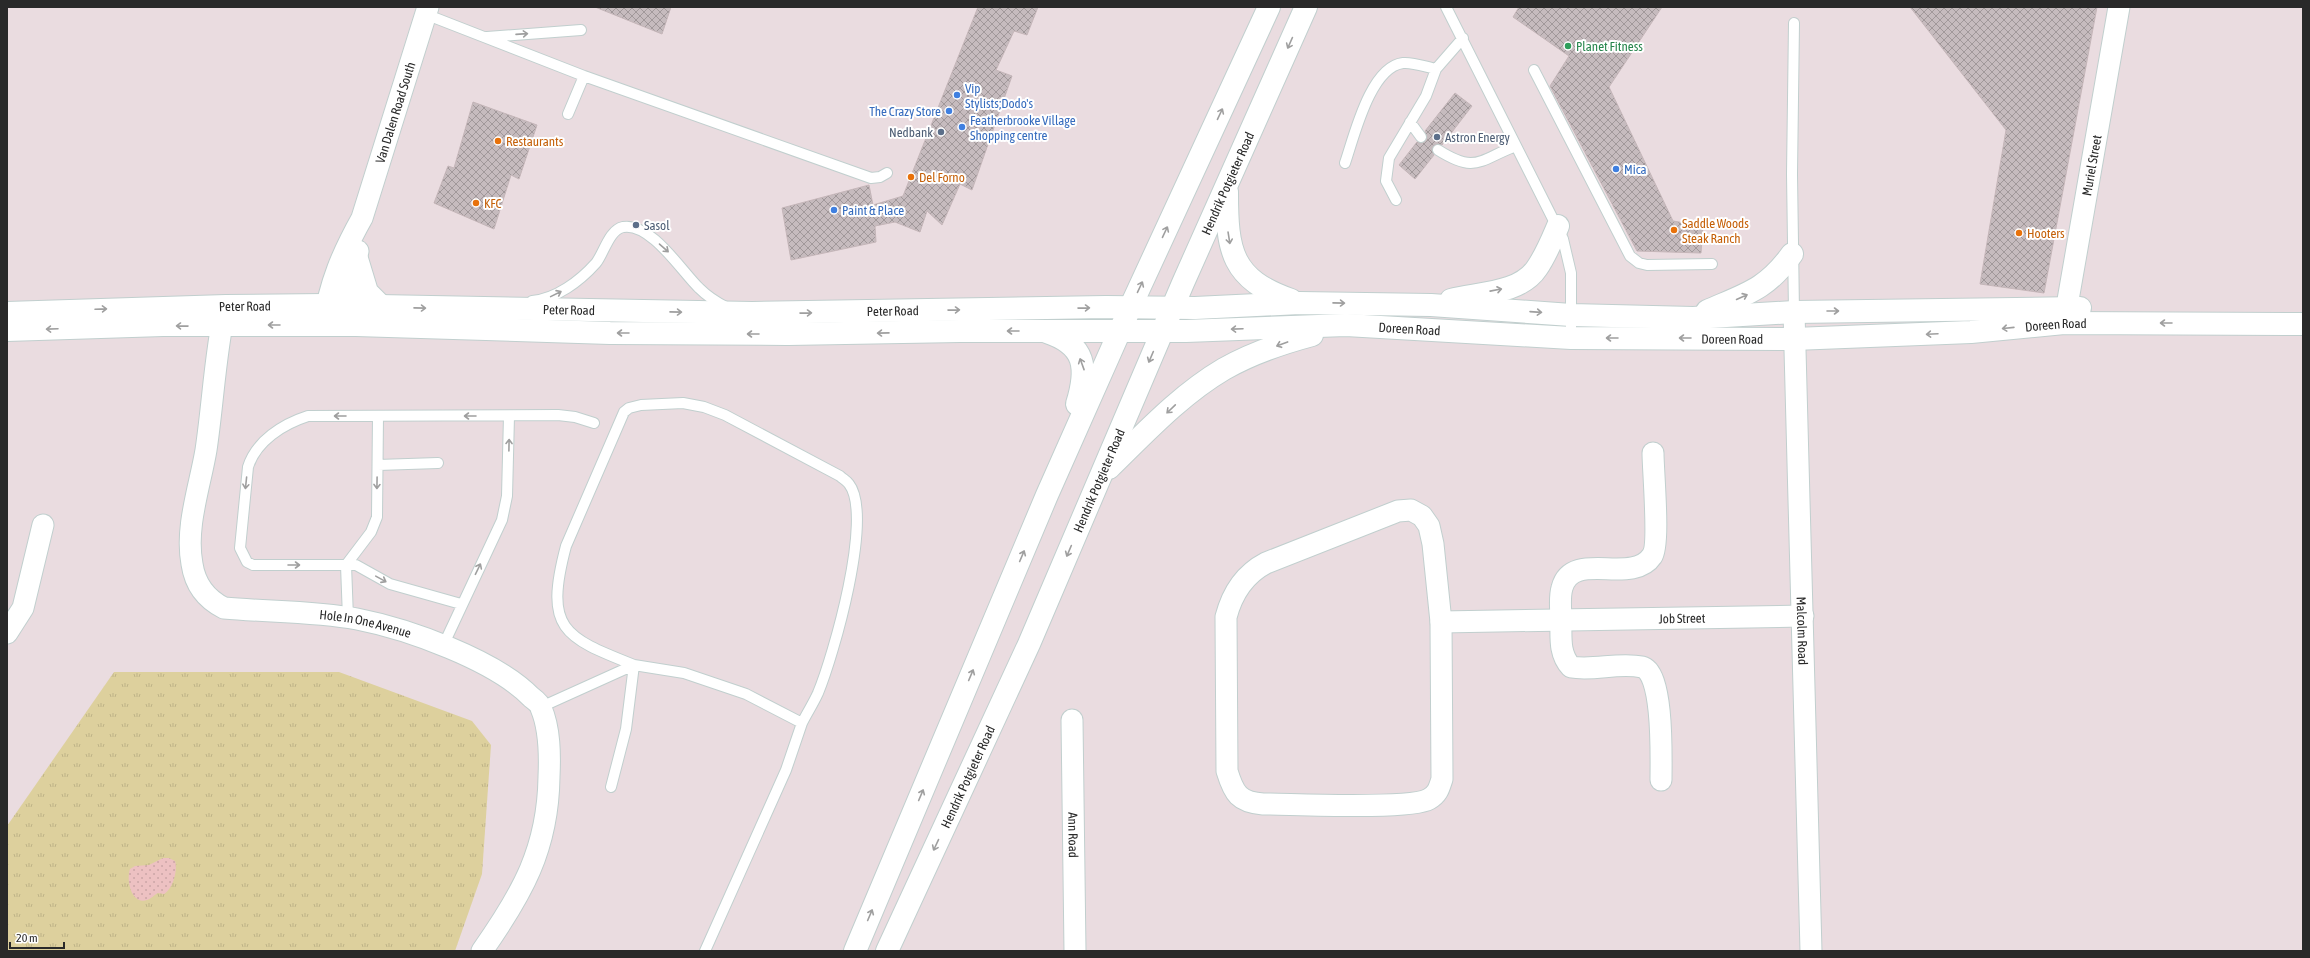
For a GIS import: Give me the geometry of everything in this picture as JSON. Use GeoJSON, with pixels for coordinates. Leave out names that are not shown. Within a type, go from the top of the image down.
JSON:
{"type":"FeatureCollection","features":[{"type":"Feature","properties":{"kind":"main road"},"geometry":{"type":"LineString","coordinates":[[855,951],[1048,494],[1130,308],[1269,7]]}},
{"type":"Feature","properties":{"kind":"main road","name":"Hendrik Potgieter Road"},"geometry":{"type":"LineString","coordinates":[[887,951],[1029,644],[1162,330],[1306,7]]}},
{"type":"Feature","properties":{"kind":"main road"},"geometry":{"type":"LineString","coordinates":[[1227,185],[1228,239],[1233,255],[1240,268],[1250,280],[1261,287],[1300,303]]}},
{"type":"Feature","properties":{"kind":"main road"},"geometry":{"type":"LineString","coordinates":[[1431,305],[1505,288],[1522,282],[1537,269],[1558,226]]}},
{"type":"Feature","properties":{"kind":"main road"},"geometry":{"type":"LineString","coordinates":[[1693,318],[1740,298],[1767,283],[1780,271],[1792,254]]}},
{"type":"Feature","properties":{"kind":"main road"},"geometry":{"type":"LineString","coordinates":[[357,259],[367,292],[381,306]]}},
{"type":"Feature","properties":{"kind":"main road","name":"Doreen Road"},"geometry":{"type":"LineString","coordinates":[[1172,308],[1300,303],[1431,305],[1571,315],[1693,318],[1794,312],[2065,315],[2303,324]]}},
{"type":"Feature","properties":{"kind":"main road","name":"Peter Road"},"geometry":{"type":"LineString","coordinates":[[335,316],[381,306],[737,313],[1172,308]]}},
{"type":"Feature","properties":{"kind":"main road","name":"Doreen Road"},"geometry":{"type":"LineString","coordinates":[[1121,331],[1346,325],[1571,338],[1794,339],[1971,332],[2065,315],[2303,311]]}},
{"type":"Feature","properties":{"kind":"main road","name":"Peter Road"},"geometry":{"type":"LineString","coordinates":[[7,313],[335,316],[661,333],[1043,330],[1121,331]]}},
{"type":"Feature","properties":{"kind":"main road","name":"Peter Road"},"geometry":{"type":"LineString","coordinates":[[7,330],[163,325],[223,316]]}},
{"type":"Feature","properties":{"kind":"main road"},"geometry":{"type":"LineString","coordinates":[[1101,476],[1178,402],[1224,369],[1250,356],[1286,342],[1346,325]]}},
{"type":"Feature","properties":{"kind":"main road"},"geometry":{"type":"LineString","coordinates":[[1043,330],[1060,336],[1068,342],[1081,360],[1084,373],[1078,400],[1048,494]]}},
{"type":"Feature","properties":{"kind":"street","name":"Muriel Street"},"geometry":{"type":"LineString","coordinates":[[2065,315],[2119,7]]}},
{"type":"Feature","properties":{"kind":"street","name":"Van Dalen Road South"},"geometry":{"type":"LineString","coordinates":[[335,316],[340,262],[362,218],[427,11]]}},
{"type":"Feature","properties":{"kind":"street","name":"Van Dalen Road South"},"geometry":{"type":"LineString","coordinates":[[335,316],[357,259],[362,218]]}},
{"type":"Feature","properties":{"kind":"street","name":"Malcolm Road"},"geometry":{"type":"LineString","coordinates":[[1794,312],[1811,951]]}},
{"type":"Feature","properties":{"kind":"street","name":"Hole In One Avenue"},"geometry":{"type":"LineString","coordinates":[[223,316],[206,450],[192,528],[192,563],[195,575],[205,594],[213,602],[224,608],[348,618],[390,628],[443,646],[494,668],[520,685],[541,707]]}},
{"type":"Feature","properties":{"kind":"street"},"geometry":{"type":"LineString","coordinates":[[1653,453],[1656,541],[1653,555],[1645,564],[1631,569],[1576,570],[1568,577],[1562,586],[1561,619],[1562,648],[1565,660],[1571,667],[1630,666],[1643,667],[1650,673],[1657,692],[1661,780]]}},
{"type":"Feature","properties":{"kind":"street"},"geometry":{"type":"LineString","coordinates":[[1411,510],[1422,516],[1429,526],[1433,544],[1441,622],[1442,779],[1438,791],[1428,799],[1397,804],[1263,804],[1252,803],[1239,797],[1232,786],[1228,771],[1226,617],[1230,601],[1247,576],[1255,569],[1398,511],[1411,510]]}},
{"type":"Feature","properties":{"kind":"street"},"geometry":{"type":"LineString","coordinates":[[7,633],[23,608],[43,525]]}},
{"type":"Feature","properties":{"kind":"street","name":"Job Street"},"geometry":{"type":"LineString","coordinates":[[1441,622],[1803,616]]}},
{"type":"Feature","properties":{"kind":"street"},"geometry":{"type":"LineString","coordinates":[[482,951],[527,879],[544,832],[549,801],[549,769],[548,736],[541,707]]}},
{"type":"Feature","properties":{"kind":"street","name":"Ann Road"},"geometry":{"type":"LineString","coordinates":[[1072,720],[1076,951]]}},
{"type":"Feature","properties":{"kind":"lane"},"geometry":{"type":"LineString","coordinates":[[1446,7],[1564,239],[1571,273],[1571,338]]}},
{"type":"Feature","properties":{"kind":"lane"},"geometry":{"type":"LineString","coordinates":[[427,11],[483,37],[584,76],[871,178],[880,177],[887,173]]}},
{"type":"Feature","properties":{"kind":"lane"},"geometry":{"type":"LineString","coordinates":[[1794,23],[1792,254],[1794,312]]}},
{"type":"Feature","properties":{"kind":"lane"},"geometry":{"type":"LineString","coordinates":[[483,37],[581,30]]}},
{"type":"Feature","properties":{"kind":"lane"},"geometry":{"type":"LineString","coordinates":[[1396,200],[1386,181],[1389,158],[1426,96],[1436,70],[1463,38]]}},
{"type":"Feature","properties":{"kind":"lane"},"geometry":{"type":"LineString","coordinates":[[1345,163],[1372,90],[1378,78],[1394,66],[1403,63],[1436,70]]}},
{"type":"Feature","properties":{"kind":"lane"},"geometry":{"type":"LineString","coordinates":[[1534,70],[1630,256],[1635,261],[1647,265],[1712,264]]}},
{"type":"Feature","properties":{"kind":"lane"},"geometry":{"type":"LineString","coordinates":[[568,114],[584,76]]}},
{"type":"Feature","properties":{"kind":"lane"},"geometry":{"type":"LineString","coordinates":[[1410,122],[1421,137]]}},
{"type":"Feature","properties":{"kind":"lane"},"geometry":{"type":"LineString","coordinates":[[1438,150],[1457,161],[1467,164],[1475,163],[1516,146]]}},
{"type":"Feature","properties":{"kind":"lane"},"geometry":{"type":"LineString","coordinates":[[491,309],[511,302],[542,299],[560,292],[585,274],[596,262],[616,231],[622,227],[631,227],[657,241],[670,253],[708,296],[737,313]]}},
{"type":"Feature","properties":{"kind":"lane"},"geometry":{"type":"LineString","coordinates":[[705,951],[786,770],[802,723],[818,694],[837,637],[857,543],[857,504],[850,484],[840,476],[725,415],[704,407],[683,403],[641,405],[629,408],[624,412],[566,546],[561,564],[558,610],[564,626],[586,645],[634,665],[684,674],[739,692],[785,713],[802,723]]}},
{"type":"Feature","properties":{"kind":"lane"},"geometry":{"type":"LineString","coordinates":[[461,604],[390,584],[362,567],[346,565],[253,566],[247,562],[240,548],[248,466],[252,455],[259,446],[294,420],[308,416],[558,415],[575,417],[594,423]]}},
{"type":"Feature","properties":{"kind":"lane"},"geometry":{"type":"LineString","coordinates":[[348,618],[346,565],[375,524],[378,465],[378,416]]}},
{"type":"Feature","properties":{"kind":"lane"},"geometry":{"type":"LineString","coordinates":[[443,646],[461,604],[502,520],[506,506],[509,416]]}},
{"type":"Feature","properties":{"kind":"lane"},"geometry":{"type":"LineString","coordinates":[[378,465],[438,463]]}},
{"type":"Feature","properties":{"kind":"lane"},"geometry":{"type":"LineString","coordinates":[[541,707],[634,665]]}},
{"type":"Feature","properties":{"kind":"lane"},"geometry":{"type":"LineString","coordinates":[[611,788],[626,729],[634,665]]}},
{"type":"Feature","properties":{"kind":"green space"},"geometry":{"type":"Polygon","coordinates":[[[114,672],[339,672],[472,721],[491,745],[482,874],[455,951],[7,951],[7,826],[114,672]]]}},
{"type":"Feature","properties":{"kind":"sand"},"geometry":{"type":"Polygon","coordinates":[[[163,858],[169,858],[175,861],[176,865],[175,874],[170,888],[164,894],[158,893],[147,900],[142,901],[137,899],[129,885],[130,869],[135,866],[149,865],[163,858]]]}},
{"type":"Feature","properties":{"kind":"building"},"geometry":{"type":"Polygon","coordinates":[[[595,7],[671,7],[662,34],[595,7]]]}},
{"type":"Feature","properties":{"kind":"building","name":"Featherbrooke Village Shopping centre"},"geometry":{"type":"Polygon","coordinates":[[[978,7],[1038,7],[1027,35],[1014,31],[996,70],[1012,76],[972,190],[960,184],[942,225],[927,211],[920,232],[895,222],[875,226],[876,242],[791,260],[782,208],[869,185],[873,205],[903,196],[978,7]]]}},
{"type":"Feature","properties":{"kind":"building"},"geometry":{"type":"Polygon","coordinates":[[[1519,7],[1662,7],[1609,87],[1673,221],[1703,226],[1701,253],[1637,251],[1550,86],[1569,56],[1513,17],[1519,7]]]}},
{"type":"Feature","properties":{"kind":"building"},"geometry":{"type":"Polygon","coordinates":[[[1910,7],[2097,7],[2044,293],[1980,284],[2006,130],[1910,7]]]}},
{"type":"Feature","properties":{"kind":"building"},"geometry":{"type":"Polygon","coordinates":[[[1455,93],[1472,106],[1442,145],[1438,144],[1433,146],[1432,150],[1434,155],[1415,179],[1399,165],[1417,142],[1422,143],[1427,140],[1425,131],[1455,93]]]}},
{"type":"Feature","properties":{"kind":"building"},"geometry":{"type":"Polygon","coordinates":[[[473,102],[537,125],[519,179],[511,175],[494,229],[434,203],[448,166],[454,168],[473,102]]]}},
{"type":"Feature","properties":{"kind":"place","name":"Planet Fitness"},"geometry":{"type":"Point","coordinates":[1568,46]}},
{"type":"Feature","properties":{"kind":"place","name":"Vip Stylists;Dodo's"},"geometry":{"type":"Point","coordinates":[957,95]}},
{"type":"Feature","properties":{"kind":"place","name":"The Crazy Store"},"geometry":{"type":"Point","coordinates":[949,111]}},
{"type":"Feature","properties":{"kind":"place","name":"Featherbrooke Village Shopping centre"},"geometry":{"type":"Point","coordinates":[962,127]}},
{"type":"Feature","properties":{"kind":"place","name":"Nedbank"},"geometry":{"type":"Point","coordinates":[941,132]}},
{"type":"Feature","properties":{"kind":"place","name":"Astron Energy"},"geometry":{"type":"Point","coordinates":[1437,137]}},
{"type":"Feature","properties":{"kind":"place","name":"Restaurants"},"geometry":{"type":"Point","coordinates":[498,141]}},
{"type":"Feature","properties":{"kind":"place","name":"Mica"},"geometry":{"type":"Point","coordinates":[1616,169]}},
{"type":"Feature","properties":{"kind":"place","name":"Del Forno"},"geometry":{"type":"Point","coordinates":[911,177]}},
{"type":"Feature","properties":{"kind":"place","name":"KFC"},"geometry":{"type":"Point","coordinates":[476,203]}},
{"type":"Feature","properties":{"kind":"place","name":"Paint & Place"},"geometry":{"type":"Point","coordinates":[834,210]}},
{"type":"Feature","properties":{"kind":"place","name":"Sasol"},"geometry":{"type":"Point","coordinates":[636,225]}},
{"type":"Feature","properties":{"kind":"place","name":"Saddle Woods Steak Ranch"},"geometry":{"type":"Point","coordinates":[1674,230]}},
{"type":"Feature","properties":{"kind":"place","name":"Hooters"},"geometry":{"type":"Point","coordinates":[2019,233]}}]}
